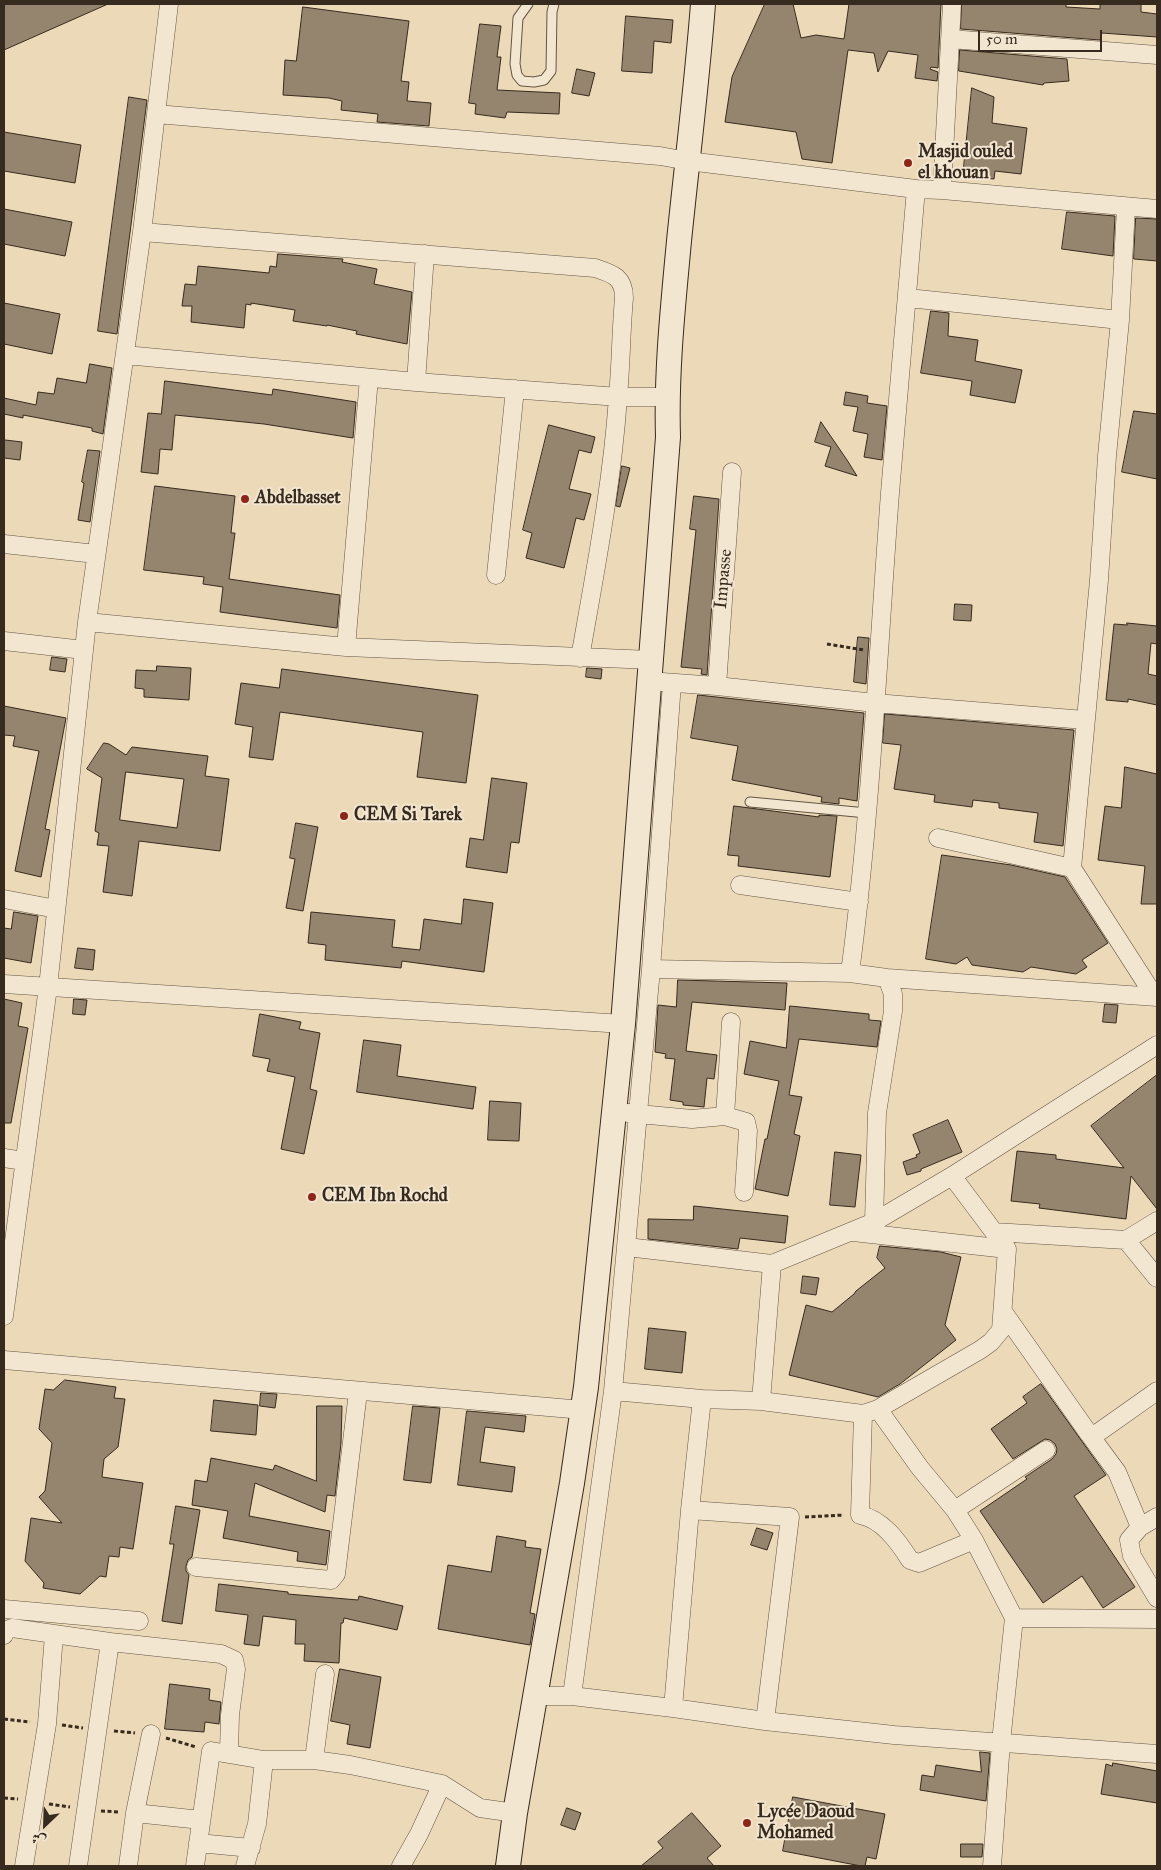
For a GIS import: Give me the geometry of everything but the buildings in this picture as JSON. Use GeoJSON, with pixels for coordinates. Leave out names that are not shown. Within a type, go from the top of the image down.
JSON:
{"type":"FeatureCollection","features":[{"type":"Feature","properties":{"kind":"main road"},"geometry":{"type":"LineString","coordinates":[[508,1866],[515,1812],[583,1410],[615,1111],[657,675],[668,437],[667,397],[671,324],[697,74],[702,4]]}},
{"type":"Feature","properties":{"kind":"street"},"geometry":{"type":"LineString","coordinates":[[4,1316],[48,987],[87,622],[142,232],[169,4]]}},
{"type":"Feature","properties":{"kind":"street"},"geometry":{"type":"LineString","coordinates":[[942,190],[952,4]]}},
{"type":"Feature","properties":{"kind":"street"},"geometry":{"type":"LineString","coordinates":[[950,39],[1157,55]]}},
{"type":"Feature","properties":{"kind":"street"},"geometry":{"type":"LineString","coordinates":[[156,114],[650,155],[916,189],[1157,209]]}},
{"type":"Feature","properties":{"kind":"street"},"geometry":{"type":"LineString","coordinates":[[850,973],[867,813],[880,653],[890,492],[916,189]]}},
{"type":"Feature","properties":{"kind":"street"},"geometry":{"type":"LineString","coordinates":[[1126,207],[1120,320],[1107,456],[1099,580],[1072,868],[1156,997]]}},
{"type":"Feature","properties":{"kind":"street"},"geometry":{"type":"LineString","coordinates":[[142,232],[578,266],[612,273],[624,289],[618,397],[603,521],[580,658]]}},
{"type":"Feature","properties":{"kind":"street"},"geometry":{"type":"LineString","coordinates":[[416,382],[425,254]]}},
{"type":"Feature","properties":{"kind":"street"},"geometry":{"type":"LineString","coordinates":[[908,298],[1120,320]]}},
{"type":"Feature","properties":{"kind":"street"},"geometry":{"type":"LineString","coordinates":[[125,355],[416,382],[618,397],[667,397]]}},
{"type":"Feature","properties":{"kind":"street"},"geometry":{"type":"LineString","coordinates":[[346,647],[369,378]]}},
{"type":"Feature","properties":{"kind":"street"},"geometry":{"type":"LineString","coordinates":[[496,575],[515,389]]}},
{"type":"Feature","properties":{"kind":"street","name":"Impasse"},"geometry":{"type":"LineString","coordinates":[[717,686],[732,472]]}},
{"type":"Feature","properties":{"kind":"street"},"geometry":{"type":"LineString","coordinates":[[4,544],[96,554]]}},
{"type":"Feature","properties":{"kind":"street"},"geometry":{"type":"LineString","coordinates":[[87,622],[346,647],[580,658],[717,686],[875,703],[1085,720]]}},
{"type":"Feature","properties":{"kind":"street"},"geometry":{"type":"LineString","coordinates":[[4,642],[84,650]]}},
{"type":"Feature","properties":{"kind":"street"},"geometry":{"type":"LineString","coordinates":[[572,1696],[613,1392],[651,969],[657,675]]}},
{"type":"Feature","properties":{"kind":"street"},"geometry":{"type":"LineString","coordinates":[[938,838],[1072,868]]}},
{"type":"Feature","properties":{"kind":"street"},"geometry":{"type":"LineString","coordinates":[[740,885],[859,902]]}},
{"type":"Feature","properties":{"kind":"street"},"geometry":{"type":"LineString","coordinates":[[4,898],[56,909]]}},
{"type":"Feature","properties":{"kind":"street"},"geometry":{"type":"LineString","coordinates":[[651,969],[850,973],[887,978],[1156,997]]}},
{"type":"Feature","properties":{"kind":"street"},"geometry":{"type":"LineString","coordinates":[[874,1222],[877,1113],[893,1011],[892,994],[887,978]]}},
{"type":"Feature","properties":{"kind":"street"},"geometry":{"type":"LineString","coordinates":[[4,984],[623,1024]]}},
{"type":"Feature","properties":{"kind":"street"},"geometry":{"type":"LineString","coordinates":[[725,1116],[731,1022]]}},
{"type":"Feature","properties":{"kind":"street"},"geometry":{"type":"LineString","coordinates":[[627,1247],[772,1264],[874,1222],[952,1176],[1157,1046]]}},
{"type":"Feature","properties":{"kind":"street"},"geometry":{"type":"LineString","coordinates":[[615,1111],[692,1119],[725,1116],[746,1122],[748,1131],[744,1192]]}},
{"type":"Feature","properties":{"kind":"street"},"geometry":{"type":"LineString","coordinates":[[4,1158],[24,1161]]}},
{"type":"Feature","properties":{"kind":"street"},"geometry":{"type":"LineString","coordinates":[[613,1392],[702,1399],[761,1401],[870,1412],[980,1350],[991,1342],[1001,1330],[1004,1313],[1007,1249],[952,1176]]}},
{"type":"Feature","properties":{"kind":"street"},"geometry":{"type":"LineString","coordinates":[[994,1232],[1126,1240],[1157,1221]]}},
{"type":"Feature","properties":{"kind":"street"},"geometry":{"type":"LineString","coordinates":[[852,1232],[1007,1249]]}},
{"type":"Feature","properties":{"kind":"street"},"geometry":{"type":"LineString","coordinates":[[1126,1240],[1157,1278]]}},
{"type":"Feature","properties":{"kind":"street"},"geometry":{"type":"LineString","coordinates":[[761,1401],[772,1264]]}},
{"type":"Feature","properties":{"kind":"street"},"geometry":{"type":"LineString","coordinates":[[1004,1313],[1117,1472],[1140,1527]]}},
{"type":"Feature","properties":{"kind":"street"},"geometry":{"type":"LineString","coordinates":[[4,1360],[583,1410]]}},
{"type":"Feature","properties":{"kind":"street"},"geometry":{"type":"LineString","coordinates":[[1089,1434],[1099,1432],[1157,1391]]}},
{"type":"Feature","properties":{"kind":"street"},"geometry":{"type":"LineString","coordinates":[[196,1567],[331,1580],[336,1574],[358,1392]]}},
{"type":"Feature","properties":{"kind":"street"},"geometry":{"type":"LineString","coordinates":[[673,1708],[690,1510],[702,1399]]}},
{"type":"Feature","properties":{"kind":"street"},"geometry":{"type":"LineString","coordinates":[[870,1412],[955,1510],[974,1540],[1014,1618],[992,1866]]}},
{"type":"Feature","properties":{"kind":"street"},"geometry":{"type":"LineString","coordinates":[[870,1412],[860,1515],[869,1516],[897,1539],[910,1560],[919,1563],[974,1540]]}},
{"type":"Feature","properties":{"kind":"street"},"geometry":{"type":"LineString","coordinates":[[955,1510],[1046,1450]]}},
{"type":"Feature","properties":{"kind":"street"},"geometry":{"type":"LineString","coordinates":[[690,1510],[790,1517],[765,1721]]}},
{"type":"Feature","properties":{"kind":"street"},"geometry":{"type":"LineString","coordinates":[[1157,1517],[1140,1527],[1129,1540],[1132,1556],[1157,1598]]}},
{"type":"Feature","properties":{"kind":"street"},"geometry":{"type":"LineString","coordinates":[[4,1609],[139,1621]]}},
{"type":"Feature","properties":{"kind":"street"},"geometry":{"type":"LineString","coordinates":[[1014,1618],[1157,1618]]}},
{"type":"Feature","properties":{"kind":"street"},"geometry":{"type":"LineString","coordinates":[[4,1635],[5,1631],[12,1628],[110,1642],[221,1654],[234,1660],[236,1669],[230,1715],[229,1753]]}},
{"type":"Feature","properties":{"kind":"street"},"geometry":{"type":"LineString","coordinates":[[24,1866],[47,1724],[54,1635]]}},
{"type":"Feature","properties":{"kind":"street"},"geometry":{"type":"LineString","coordinates":[[78,1866],[110,1642]]}},
{"type":"Feature","properties":{"kind":"street"},"geometry":{"type":"LineString","coordinates":[[314,1760],[325,1674]]}},
{"type":"Feature","properties":{"kind":"street"},"geometry":{"type":"LineString","coordinates":[[536,1696],[572,1696],[765,1721],[894,1735],[1157,1754]]}},
{"type":"Feature","properties":{"kind":"street"},"geometry":{"type":"LineString","coordinates":[[128,1866],[135,1813],[151,1734]]}},
{"type":"Feature","properties":{"kind":"street"},"geometry":{"type":"LineString","coordinates":[[195,1866],[211,1751],[264,1760],[314,1760],[350,1765],[442,1784],[480,1808],[515,1812]]}},
{"type":"Feature","properties":{"kind":"street"},"geometry":{"type":"LineString","coordinates":[[245,1866],[257,1824],[264,1760]]}},
{"type":"Feature","properties":{"kind":"street"},"geometry":{"type":"LineString","coordinates":[[401,1866],[419,1834],[442,1784]]}},
{"type":"Feature","properties":{"kind":"street"},"geometry":{"type":"LineString","coordinates":[[135,1813],[201,1820]]}},
{"type":"Feature","properties":{"kind":"street"},"geometry":{"type":"LineString","coordinates":[[198,1843],[251,1848]]}},
{"type":"Feature","properties":{"kind":"lane"},"geometry":{"type":"LineString","coordinates":[[528,4],[518,18],[516,64],[517,75],[522,81],[534,82],[544,80],[551,71],[552,12],[554,4]]}},
{"type":"Feature","properties":{"kind":"lane"},"geometry":{"type":"LineString","coordinates":[[750,802],[867,813]]}},
{"type":"Feature","properties":{"kind":"path"},"geometry":{"type":"LineString","coordinates":[[827,644],[880,653]]}},
{"type":"Feature","properties":{"kind":"path"},"geometry":{"type":"LineString","coordinates":[[790,1517],[860,1515]]}},
{"type":"Feature","properties":{"kind":"place","name":"Masjid ouled el khouan"},"geometry":{"type":"Point","coordinates":[908,163]}},
{"type":"Feature","properties":{"kind":"place","name":"Abdelbasset"},"geometry":{"type":"Point","coordinates":[245,499]}},
{"type":"Feature","properties":{"kind":"place","name":"CEM Si Tarek"},"geometry":{"type":"Point","coordinates":[344,816]}},
{"type":"Feature","properties":{"kind":"place","name":"CEM Ibn Rochd"},"geometry":{"type":"Point","coordinates":[312,1197]}},
{"type":"Feature","properties":{"kind":"place","name":"Lycée Daoud Mohamed"},"geometry":{"type":"Point","coordinates":[747,1823]}}]}
